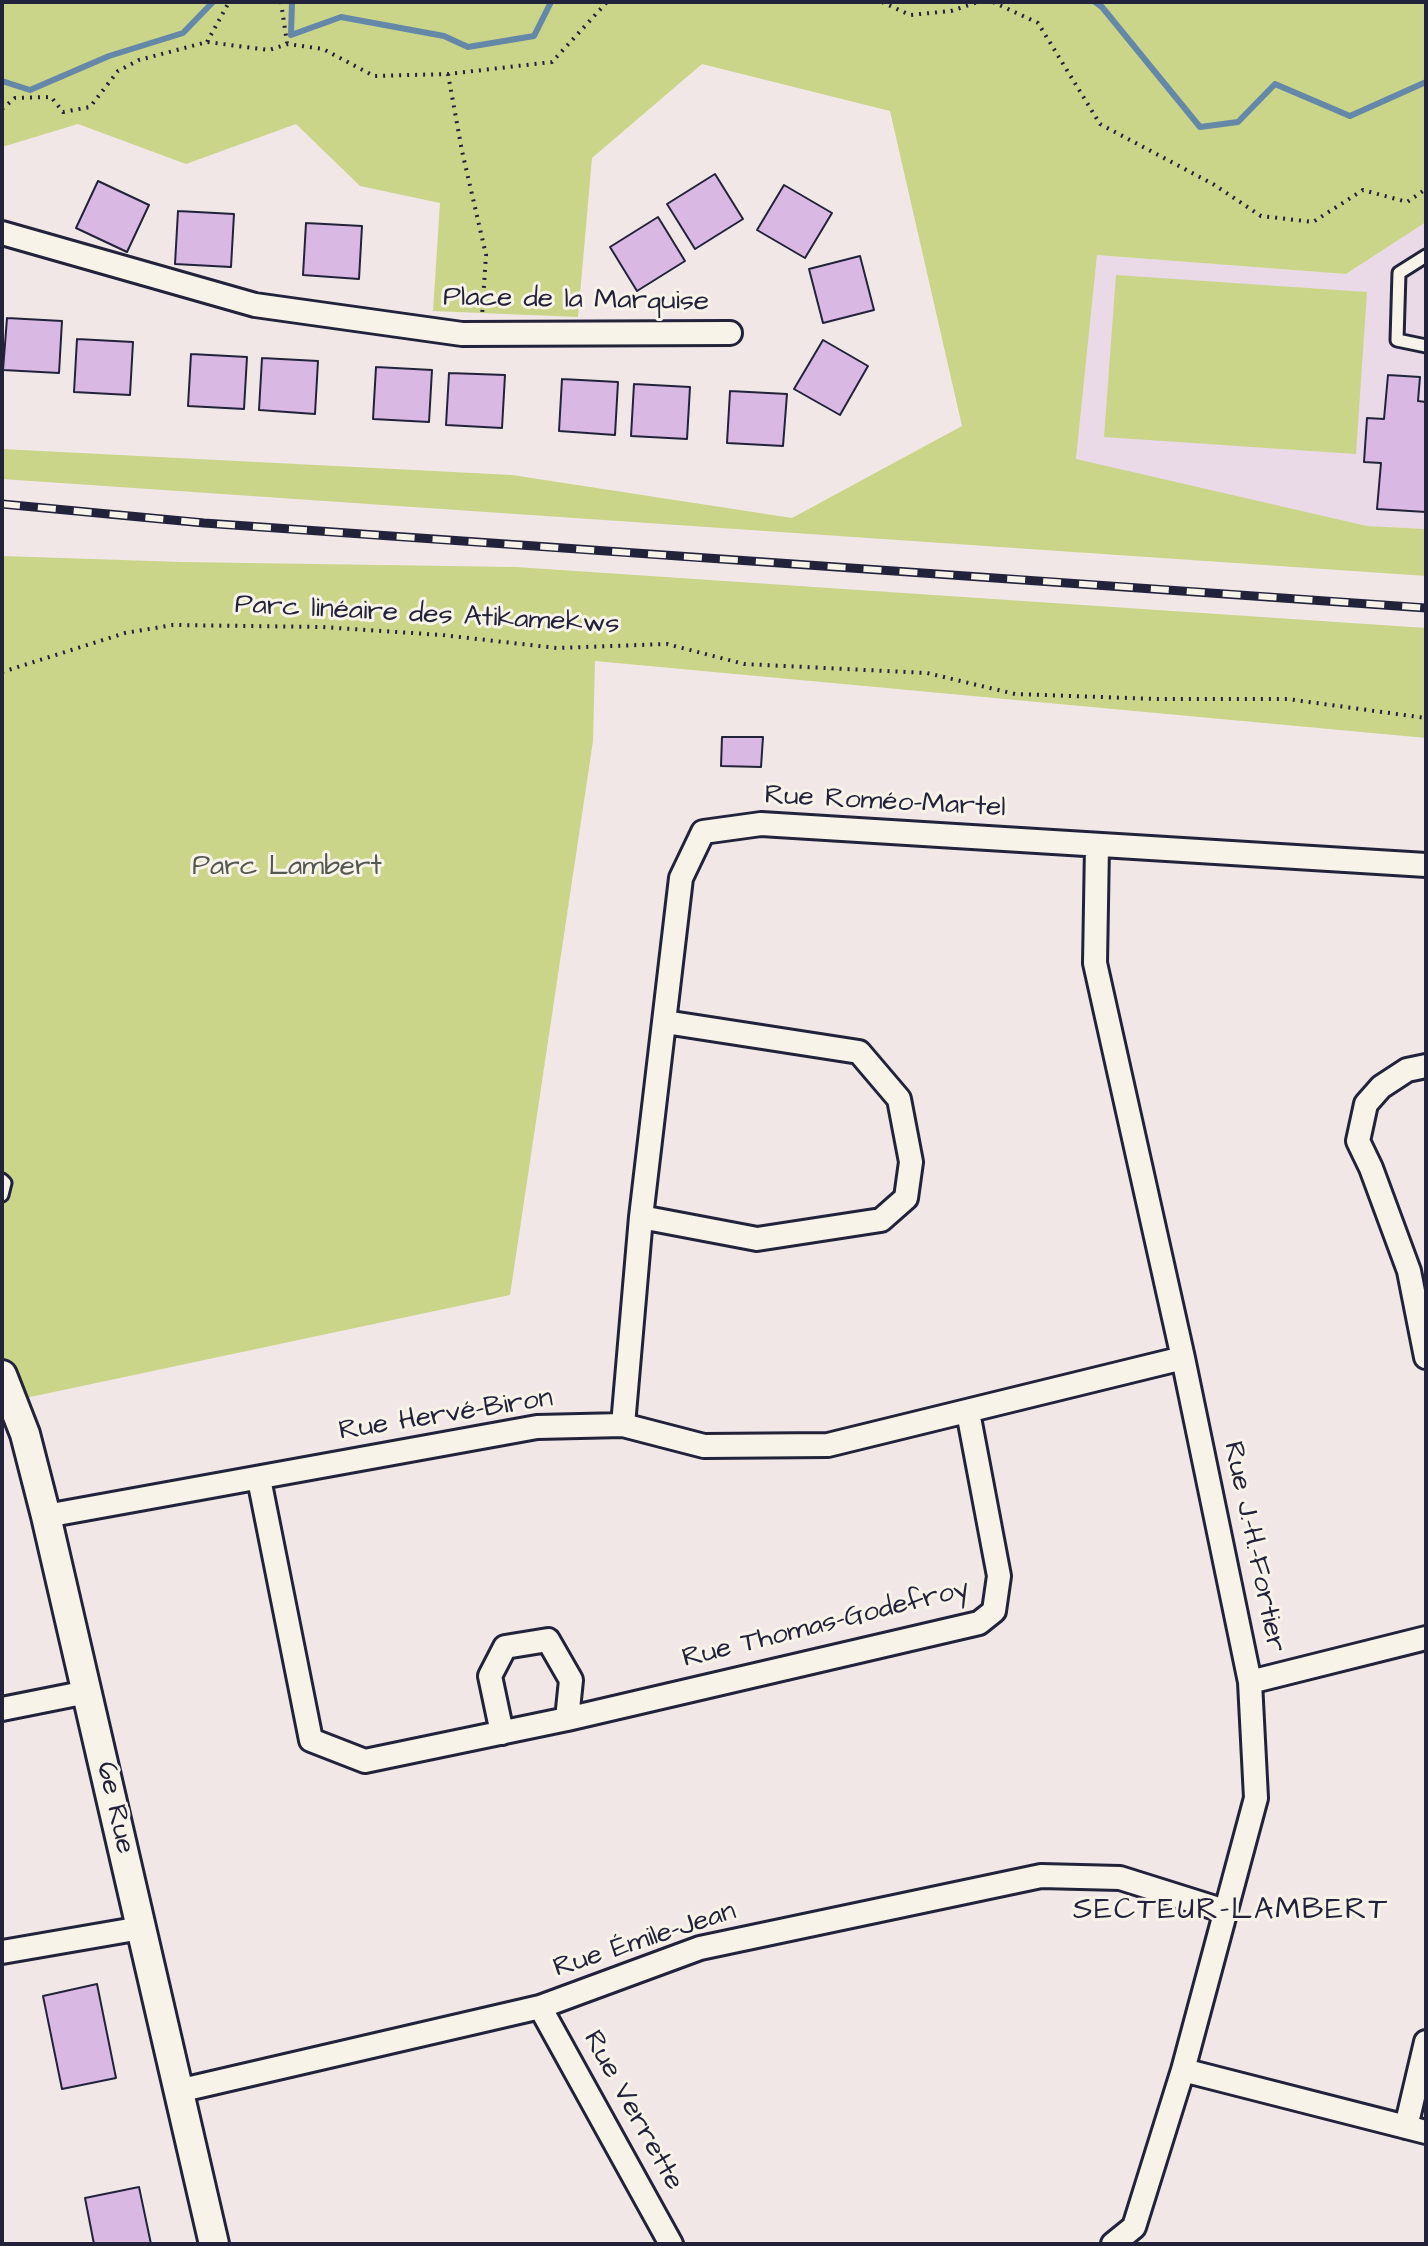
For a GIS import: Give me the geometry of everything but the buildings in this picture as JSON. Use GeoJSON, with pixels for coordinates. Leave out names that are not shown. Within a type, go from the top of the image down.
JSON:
{"type":"FeatureCollection","features":[{"type":"Feature","properties":{"kind":"street","name":"Place de la Marquise"},"geometry":{"type":"LineString","coordinates":[[2,233],[255,305],[462,334],[730,333]]}},
{"type":"Feature","properties":{"kind":"street","name":"Rue Roméo-Martel"},"geometry":{"type":"LineString","coordinates":[[623,1425],[641,1217],[681,878],[703,832],[761,824],[1426,865]]}},
{"type":"Feature","properties":{"kind":"street","name":"Rue J.-H.-Fortier"},"geometry":{"type":"LineString","coordinates":[[1097,846],[1095,963],[1183,1358],[1250,1682],[1256,1798],[1183,2070],[1134,2227],[1113,2244]]}},
{"type":"Feature","properties":{"kind":"street"},"geometry":{"type":"LineString","coordinates":[[641,1217],[757,1239],[881,1220],[906,1198],[911,1162],[899,1099],[859,1052],[665,1022]]}},
{"type":"Feature","properties":{"kind":"street"},"geometry":{"type":"LineString","coordinates":[[1426,1066],[1407,1070],[1381,1087],[1366,1104],[1358,1141],[1409,1271],[1426,1357]]}},
{"type":"Feature","properties":{"kind":"street","name":"Rue Hervé-Biron"},"geometry":{"type":"LineString","coordinates":[[46,1516],[537,1427],[623,1425],[704,1446],[828,1445],[1183,1358]]}},
{"type":"Feature","properties":{"kind":"street","name":"6e Rue"},"geometry":{"type":"LineString","coordinates":[[2,1375],[25,1434],[46,1516],[214,2244]]}},
{"type":"Feature","properties":{"kind":"street","name":"Rue Thomas-Godefroy"},"geometry":{"type":"LineString","coordinates":[[259,1479],[311,1740],[365,1761],[567,1719],[979,1623],[994,1611],[999,1576],[968,1412]]}},
{"type":"Feature","properties":{"kind":"street"},"geometry":{"type":"LineString","coordinates":[[1250,1682],[1426,1638]]}},
{"type":"Feature","properties":{"kind":"street"},"geometry":{"type":"LineString","coordinates":[[502,1733],[490,1676],[505,1647],[548,1640],[571,1680],[567,1719]]}},
{"type":"Feature","properties":{"kind":"street"},"geometry":{"type":"LineString","coordinates":[[2,1709],[87,1692]]}},
{"type":"Feature","properties":{"kind":"street","name":"Rue Émile-Jean"},"geometry":{"type":"LineString","coordinates":[[178,2091],[540,2007],[700,1948],[1041,1876],[1120,1878],[1225,1911]]}},
{"type":"Feature","properties":{"kind":"street"},"geometry":{"type":"LineString","coordinates":[[2,1952],[141,1928]]}},
{"type":"Feature","properties":{"kind":"street","name":"Rue Verrette"},"geometry":{"type":"LineString","coordinates":[[540,2007],[671,2244]]}},
{"type":"Feature","properties":{"kind":"street"},"geometry":{"type":"LineString","coordinates":[[1183,2070],[1416,2129],[1426,2042]]}},
{"type":"Feature","properties":{"kind":"lane"},"geometry":{"type":"LineString","coordinates":[[1426,256],[1399,273],[1397,340],[1426,346]]}},
{"type":"Feature","properties":{"kind":"lane"},"geometry":{"type":"LineString","coordinates":[[2,1180],[5,1183],[2,1195]]}},
{"type":"Feature","properties":{"kind":"path"},"geometry":{"type":"LineString","coordinates":[[207,42],[229,2]]}},
{"type":"Feature","properties":{"kind":"path"},"geometry":{"type":"LineString","coordinates":[[281,2],[288,44]]}},
{"type":"Feature","properties":{"kind":"path"},"geometry":{"type":"LineString","coordinates":[[2,109],[15,98],[39,97],[51,97],[63,112],[90,107],[118,71],[139,60],[207,42],[269,50],[288,44],[323,49],[374,76],[448,74],[552,62],[607,2]]}},
{"type":"Feature","properties":{"kind":"path"},"geometry":{"type":"LineString","coordinates":[[882,2],[910,15],[951,11],[978,2]]}},
{"type":"Feature","properties":{"kind":"path"},"geometry":{"type":"LineString","coordinates":[[993,2],[1038,23],[1100,124],[1213,184],[1261,216],[1313,222],[1363,190],[1407,202],[1426,189]]}},
{"type":"Feature","properties":{"kind":"path"},"geometry":{"type":"LineString","coordinates":[[448,74],[486,255],[481,334]]}},
{"type":"Feature","properties":{"kind":"path","name":"Parc linéaire des Atikamekws"},"geometry":{"type":"LineString","coordinates":[[2,672],[125,633],[173,625],[322,627],[442,635],[557,648],[667,644],[744,664],[927,673],[1015,694],[1287,699],[1426,718]]}},
{"type":"Feature","properties":{"kind":"shaded area"},"geometry":{"type":"Polygon","coordinates":[[[1426,222],[1426,529],[1367,526],[1076,460],[1097,255],[1346,274],[1426,222]]]}},
{"type":"Feature","properties":{"kind":"green space"},"geometry":{"type":"Polygon","coordinates":[[[2,2],[1426,2],[1426,222],[1346,274],[1097,255],[1076,459],[1367,526],[1426,529],[1426,576],[2,479],[2,449],[512,475],[792,518],[962,426],[890,111],[702,64],[592,158],[578,317],[433,311],[440,203],[360,186],[296,124],[186,164],[78,124],[2,147],[2,2]]]}},
{"type":"Feature","properties":{"kind":"green space"},"geometry":{"type":"Polygon","coordinates":[[[1116,275],[1367,292],[1356,454],[1104,437],[1116,275]]]}},
{"type":"Feature","properties":{"kind":"green space","name":"Parc Lambert"},"geometry":{"type":"Polygon","coordinates":[[[2,556],[516,567],[1426,628],[1426,738],[595,661],[593,741],[510,1295],[21,1399],[2,1361],[2,556]]]}},
{"type":"Feature","properties":{"kind":"waterway"},"geometry":{"type":"LineString","coordinates":[[2,81],[30,90],[109,56],[183,33],[213,2]]}},
{"type":"Feature","properties":{"kind":"waterway"},"geometry":{"type":"LineString","coordinates":[[292,2],[291,35],[341,17],[444,36],[468,47],[534,36],[551,2]]}},
{"type":"Feature","properties":{"kind":"waterway"},"geometry":{"type":"LineString","coordinates":[[1095,2],[1200,127],[1238,122],[1275,84],[1350,116],[1426,82]]}},
{"type":"Feature","properties":{"kind":"railway"},"geometry":{"type":"LineString","coordinates":[[2,504],[204,523],[1426,608]]}},
{"type":"Feature","properties":{"kind":"district","name":"SECTEUR-LAMBERT"},"geometry":{"type":"Point","coordinates":[1231,1912]}}]}
